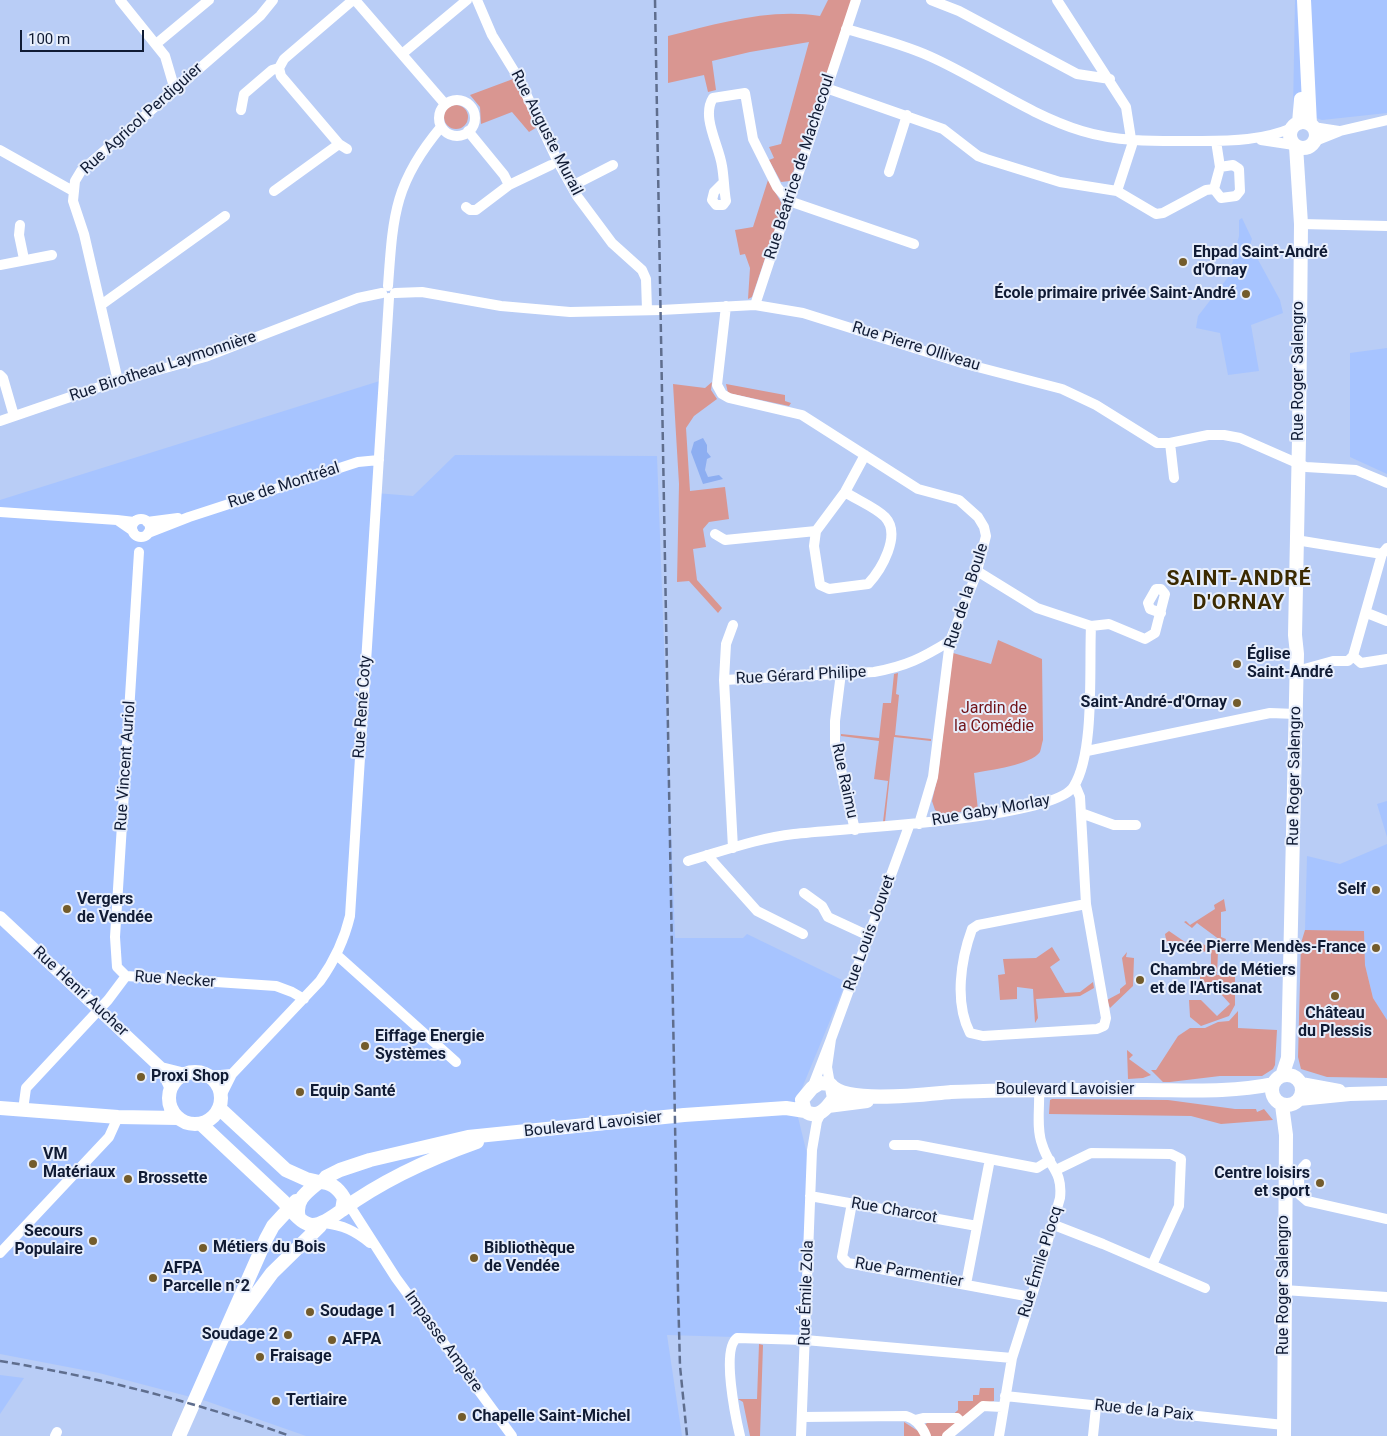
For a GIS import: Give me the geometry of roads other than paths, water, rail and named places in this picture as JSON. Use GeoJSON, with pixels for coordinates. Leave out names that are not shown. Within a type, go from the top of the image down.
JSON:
{"type":"FeatureCollection","features":[{"type":"Feature","properties":{"kind":"main road"},"geometry":{"type":"LineString","coordinates":[[1304,4],[1304,125],[1290,137],[1304,145],[1316,134],[1304,125]]}},
{"type":"Feature","properties":{"kind":"main road","name":"Rue Roger Salengro"},"geometry":{"type":"LineString","coordinates":[[1284,1431],[1286,1135],[1297,671],[1295,635],[1300,224],[1306,160],[1304,145]]}},
{"type":"Feature","properties":{"kind":"main road"},"geometry":{"type":"LineString","coordinates":[[149,1118],[158,1112],[179,1078],[185,1074],[201,1073],[209,1076],[215,1082],[220,1102],[286,1170],[306,1179],[336,1188],[345,1204],[322,1224],[257,1291],[217,1352]]}},
{"type":"Feature","properties":{"kind":"main road"},"geometry":{"type":"LineString","coordinates":[[1288,1080],[1350,1094],[1387,1094]]}},
{"type":"Feature","properties":{"kind":"main road","name":"Rue Roger Salengro"},"geometry":{"type":"LineString","coordinates":[[1287,1102],[1302,1092],[1288,1080]]}},
{"type":"Feature","properties":{"kind":"main road","name":"Boulevard Lavoisier"},"geometry":{"type":"LineString","coordinates":[[1238,1091],[1288,1080]]}},
{"type":"Feature","properties":{"kind":"main road","name":"Boulevard Lavoisier"},"geometry":{"type":"LineString","coordinates":[[684,1115],[710,1108],[794,1100],[820,1083],[851,1095],[892,1096],[1039,1090],[1238,1091],[1287,1102],[1350,1094]]}},
{"type":"Feature","properties":{"kind":"main road"},"geometry":{"type":"LineString","coordinates":[[809,1091],[802,1100],[816,1111],[834,1098],[831,1086]]}},
{"type":"Feature","properties":{"kind":"main road"},"geometry":{"type":"LineString","coordinates":[[170,1094],[170,1106],[178,1118],[185,1122],[201,1124],[209,1120],[220,1102]]}},
{"type":"Feature","properties":{"kind":"main road","name":"Boulevard Lavoisier"},"geometry":{"type":"LineString","coordinates":[[320,1182],[326,1176],[340,1170],[379,1158],[468,1137],[579,1124],[684,1115],[786,1108],[816,1111],[892,1096]]}},
{"type":"Feature","properties":{"kind":"main road"},"geometry":{"type":"LineString","coordinates":[[0,1108],[118,1117],[178,1118]]}},
{"type":"Feature","properties":{"kind":"main road"},"geometry":{"type":"LineString","coordinates":[[201,1124],[294,1213],[311,1226],[322,1224]]}},
{"type":"Feature","properties":{"kind":"main road","name":"Boulevard Lavoisier"},"geometry":{"type":"LineString","coordinates":[[345,1204],[427,1161],[502,1134]]}},
{"type":"Feature","properties":{"kind":"main road"},"geometry":{"type":"LineString","coordinates":[[182,1430],[272,1226],[274,1206],[272,1196],[263,1182]]}},
{"type":"Feature","properties":{"kind":"main road"},"geometry":{"type":"LineString","coordinates":[[272,1226],[294,1213],[302,1196],[320,1182]]}},
{"type":"Feature","properties":{"kind":"street"},"geometry":{"type":"LineString","coordinates":[[120,0],[165,56],[174,90]]}},
{"type":"Feature","properties":{"kind":"street"},"geometry":{"type":"LineString","coordinates":[[156,44],[209,0]]}},
{"type":"Feature","properties":{"kind":"street","name":"Rue Agricol Perdiguier"},"geometry":{"type":"LineString","coordinates":[[118,381],[101,305],[73,201],[75,181],[81,171],[260,16],[273,0]]}},
{"type":"Feature","properties":{"kind":"street"},"geometry":{"type":"LineString","coordinates":[[241,110],[244,94],[272,70],[279,68],[284,59],[354,0],[445,104]]}},
{"type":"Feature","properties":{"kind":"street"},"geometry":{"type":"LineString","coordinates":[[402,54],[467,0]]}},
{"type":"Feature","properties":{"kind":"street","name":"Rue Auguste Murail"},"geometry":{"type":"LineString","coordinates":[[477,0],[492,36],[519,79],[558,162],[577,196],[612,243],[642,270],[646,279],[648,310]]}},
{"type":"Feature","properties":{"kind":"street","name":"Rue Béatrice de Machecoul"},"geometry":{"type":"LineString","coordinates":[[755,305],[856,0]]}},
{"type":"Feature","properties":{"kind":"street"},"geometry":{"type":"LineString","coordinates":[[931,0],[968,16],[1078,74],[1110,79]]}},
{"type":"Feature","properties":{"kind":"street"},"geometry":{"type":"LineString","coordinates":[[1057,0],[1110,79],[1126,107],[1132,140],[1117,191]]}},
{"type":"Feature","properties":{"kind":"street"},"geometry":{"type":"LineString","coordinates":[[846,29],[899,44],[930,56],[1048,119],[1083,131],[1132,140],[1216,141],[1253,139],[1304,145],[1340,131],[1387,120]]}},
{"type":"Feature","properties":{"kind":"street"},"geometry":{"type":"LineString","coordinates":[[274,191],[343,146],[282,76],[279,68]]}},
{"type":"Feature","properties":{"kind":"street"},"geometry":{"type":"LineString","coordinates":[[826,88],[943,129],[978,156],[1060,182],[1117,191],[1156,214],[1164,213],[1206,190],[1214,189]]}},
{"type":"Feature","properties":{"kind":"street"},"geometry":{"type":"LineString","coordinates":[[724,183],[708,105],[713,98],[745,93],[753,139],[777,187],[789,201],[914,244]]}},
{"type":"Feature","properties":{"kind":"street"},"geometry":{"type":"LineString","coordinates":[[458,100],[470,106],[474,119],[468,131],[456,135],[447,133],[442,127],[439,114],[445,104],[458,100]]}},
{"type":"Feature","properties":{"kind":"street"},"geometry":{"type":"LineString","coordinates":[[889,172],[907,115]]}},
{"type":"Feature","properties":{"kind":"street"},"geometry":{"type":"LineString","coordinates":[[1253,139],[1304,125],[1340,131]]}},
{"type":"Feature","properties":{"kind":"street","name":"Rue René Coty"},"geometry":{"type":"LineString","coordinates":[[220,1102],[232,1074],[320,982],[338,956],[350,916],[392,228],[397,202],[412,167],[442,127]]}},
{"type":"Feature","properties":{"kind":"street"},"geometry":{"type":"LineString","coordinates":[[468,131],[504,175],[509,185]]}},
{"type":"Feature","properties":{"kind":"street"},"geometry":{"type":"LineString","coordinates":[[1214,189],[1220,167],[1217,161],[1216,141]]}},
{"type":"Feature","properties":{"kind":"street"},"geometry":{"type":"LineString","coordinates":[[2,153],[73,191]]}},
{"type":"Feature","properties":{"kind":"street"},"geometry":{"type":"LineString","coordinates":[[466,206],[470,210],[476,210],[509,185],[551,165]]}},
{"type":"Feature","properties":{"kind":"street"},"geometry":{"type":"LineString","coordinates":[[572,186],[612,165]]}},
{"type":"Feature","properties":{"kind":"street"},"geometry":{"type":"LineString","coordinates":[[1214,189],[1221,198],[1228,199],[1236,196],[1240,191],[1239,169],[1233,165],[1220,167]]}},
{"type":"Feature","properties":{"kind":"street"},"geometry":{"type":"LineString","coordinates":[[101,305],[225,216]]}},
{"type":"Feature","properties":{"kind":"street"},"geometry":{"type":"LineString","coordinates":[[1300,224],[1387,226]]}},
{"type":"Feature","properties":{"kind":"street"},"geometry":{"type":"LineString","coordinates":[[20,225],[19,235],[24,259]]}},
{"type":"Feature","properties":{"kind":"street"},"geometry":{"type":"LineString","coordinates":[[0,265],[52,255]]}},
{"type":"Feature","properties":{"kind":"street","name":"Rue Birotheau Laymonnière"},"geometry":{"type":"LineString","coordinates":[[0,421],[118,381],[205,357],[358,298],[389,292],[422,292],[501,306],[570,312],[648,310]]}},
{"type":"Feature","properties":{"kind":"street","name":"Rue Pierre Olliveau"},"geometry":{"type":"LineString","coordinates":[[648,310],[755,305],[821,318],[962,363],[1062,389],[1096,405],[1157,443],[1170,443],[1208,435],[1224,435],[1240,438],[1306,467],[1356,470],[1387,483]]}},
{"type":"Feature","properties":{"kind":"street"},"geometry":{"type":"LineString","coordinates":[[726,306],[718,385],[722,394],[729,398],[802,415],[865,455],[845,492],[816,531],[814,546],[820,585],[829,589],[868,584],[877,574],[891,543],[891,526],[885,517],[845,492]]}},
{"type":"Feature","properties":{"kind":"street"},"geometry":{"type":"LineString","coordinates":[[0,375],[3,378],[14,416]]}},
{"type":"Feature","properties":{"kind":"street"},"geometry":{"type":"LineString","coordinates":[[1170,443],[1174,478]]}},
{"type":"Feature","properties":{"kind":"street","name":"Rue de la Boule"},"geometry":{"type":"LineString","coordinates":[[865,455],[918,489],[959,500],[978,517],[986,536],[976,571],[950,641],[933,777],[914,825]]}},
{"type":"Feature","properties":{"kind":"street","name":"Rue de Montréal"},"geometry":{"type":"LineString","coordinates":[[0,512],[117,520],[140,530],[189,517],[358,462],[378,460]]}},
{"type":"Feature","properties":{"kind":"street","name":"Rue Vincent Auriol"},"geometry":{"type":"LineString","coordinates":[[126,976],[117,966],[115,937],[140,530]]}},
{"type":"Feature","properties":{"kind":"street"},"geometry":{"type":"LineString","coordinates":[[715,534],[725,540],[816,531]]}},
{"type":"Feature","properties":{"kind":"street"},"geometry":{"type":"LineString","coordinates":[[1296,540],[1384,551],[1353,656],[1348,661],[1333,661],[1297,671]]}},
{"type":"Feature","properties":{"kind":"street"},"geometry":{"type":"LineString","coordinates":[[976,571],[1036,608],[1091,626],[1109,624],[1145,639],[1155,633],[1162,613]]}},
{"type":"Feature","properties":{"kind":"street"},"geometry":{"type":"LineString","coordinates":[[1367,613],[1387,621]]}},
{"type":"Feature","properties":{"kind":"street"},"geometry":{"type":"LineString","coordinates":[[724,680],[726,644],[733,625]]}},
{"type":"Feature","properties":{"kind":"street"},"geometry":{"type":"LineString","coordinates":[[1086,904],[978,925],[972,929],[963,967],[961,994],[965,1021],[970,1032],[983,1036],[1097,1029],[1104,1026],[1106,1018],[1086,904],[1080,797],[1075,785],[1087,751],[1091,626]]}},
{"type":"Feature","properties":{"kind":"street","name":"Rue Gérard Philipe"},"geometry":{"type":"LineString","coordinates":[[734,848],[724,680],[841,674],[896,668],[917,661],[950,641]]}},
{"type":"Feature","properties":{"kind":"street"},"geometry":{"type":"LineString","coordinates":[[1353,656],[1361,663],[1387,659]]}},
{"type":"Feature","properties":{"kind":"street","name":"Rue Raimu"},"geometry":{"type":"LineString","coordinates":[[841,674],[835,722],[835,744],[855,830]]}},
{"type":"Feature","properties":{"kind":"street"},"geometry":{"type":"LineString","coordinates":[[1087,751],[1270,713],[1296,714]]}},
{"type":"Feature","properties":{"kind":"street","name":"Rue Gaby Morlay"},"geometry":{"type":"LineString","coordinates":[[914,825],[1036,807],[1063,798],[1075,785]]}},
{"type":"Feature","properties":{"kind":"street"},"geometry":{"type":"LineString","coordinates":[[1081,813],[1114,825],[1136,825]]}},
{"type":"Feature","properties":{"kind":"street"},"geometry":{"type":"LineString","coordinates":[[688,860],[794,834],[914,825]]}},
{"type":"Feature","properties":{"kind":"street","name":"Rue Louis Jouvet"},"geometry":{"type":"LineString","coordinates":[[809,1091],[831,1039],[868,936],[914,825]]}},
{"type":"Feature","properties":{"kind":"street"},"geometry":{"type":"LineString","coordinates":[[708,855],[757,911],[802,934]]}},
{"type":"Feature","properties":{"kind":"street"},"geometry":{"type":"LineString","coordinates":[[804,893],[822,906],[828,917],[868,936]]}},
{"type":"Feature","properties":{"kind":"street","name":"Rue Henri Aucher"},"geometry":{"type":"LineString","coordinates":[[0,916],[161,1068],[170,1094]]}},
{"type":"Feature","properties":{"kind":"street"},"geometry":{"type":"LineString","coordinates":[[338,956],[456,1062]]}},
{"type":"Feature","properties":{"kind":"street","name":"Rue Necker"},"geometry":{"type":"LineString","coordinates":[[23,1110],[26,1088],[100,1010],[122,984],[126,976],[276,986],[304,999]]}},
{"type":"Feature","properties":{"kind":"street","name":"Rue Louis Jouvet"},"geometry":{"type":"LineString","coordinates":[[831,1039],[827,1067],[831,1086]]}},
{"type":"Feature","properties":{"kind":"street","name":"Rue Henri Aucher"},"geometry":{"type":"LineString","coordinates":[[161,1068],[185,1074]]}},
{"type":"Feature","properties":{"kind":"street"},"geometry":{"type":"LineString","coordinates":[[209,1076],[232,1074]]}},
{"type":"Feature","properties":{"kind":"street","name":"Rue Émile Plocq"},"geometry":{"type":"LineString","coordinates":[[999,1436],[1002,1407],[1006,1396],[1012,1358],[1054,1225],[1062,1183],[1042,1145],[1039,1090]]}},
{"type":"Feature","properties":{"kind":"street","name":"Rue Émile Zola"},"geometry":{"type":"LineString","coordinates":[[801,1436],[812,1150],[816,1111]]}},
{"type":"Feature","properties":{"kind":"street"},"geometry":{"type":"LineString","coordinates":[[0,1253],[109,1137],[118,1117]]}},
{"type":"Feature","properties":{"kind":"street"},"geometry":{"type":"LineString","coordinates":[[894,1145],[917,1145],[1037,1168],[1050,1160]]}},
{"type":"Feature","properties":{"kind":"street"},"geometry":{"type":"LineString","coordinates":[[1056,1170],[1091,1152],[1171,1154],[1181,1159],[1179,1206],[1152,1265]]}},
{"type":"Feature","properties":{"kind":"street"},"geometry":{"type":"LineString","coordinates":[[966,1284],[990,1159]]}},
{"type":"Feature","properties":{"kind":"street"},"geometry":{"type":"LineString","coordinates":[[1306,1164],[1301,1169],[1299,1179],[1300,1195],[1307,1201],[1387,1219]]}},
{"type":"Feature","properties":{"kind":"street","name":"Rue Charcot"},"geometry":{"type":"LineString","coordinates":[[810,1196],[977,1226]]}},
{"type":"Feature","properties":{"kind":"street","name":"Rue Parmentier"},"geometry":{"type":"LineString","coordinates":[[852,1203],[842,1257],[848,1263],[1031,1296]]}},
{"type":"Feature","properties":{"kind":"street","name":"Impasse Ampère"},"geometry":{"type":"LineString","coordinates":[[345,1204],[512,1436]]}},
{"type":"Feature","properties":{"kind":"street","name":"Impasse Ampère"},"geometry":{"type":"LineString","coordinates":[[322,1224],[340,1225],[352,1229],[376,1247]]}},
{"type":"Feature","properties":{"kind":"street"},"geometry":{"type":"LineString","coordinates":[[1054,1225],[1205,1288]]}},
{"type":"Feature","properties":{"kind":"street"},"geometry":{"type":"LineString","coordinates":[[1284,1290],[1387,1297]]}},
{"type":"Feature","properties":{"kind":"street"},"geometry":{"type":"LineString","coordinates":[[740,1436],[730,1386],[731,1352],[734,1340],[741,1338],[805,1340],[1012,1358]]}},
{"type":"Feature","properties":{"kind":"street","name":"Rue de la Paix"},"geometry":{"type":"LineString","coordinates":[[1006,1396],[1284,1431]]}},
{"type":"Feature","properties":{"kind":"street"},"geometry":{"type":"LineString","coordinates":[[947,1436],[983,1406],[1002,1407]]}},
{"type":"Feature","properties":{"kind":"street"},"geometry":{"type":"LineString","coordinates":[[1093,1436],[1096,1407]]}},
{"type":"Feature","properties":{"kind":"street"},"geometry":{"type":"LineString","coordinates":[[802,1417],[897,1416],[915,1420],[923,1418],[957,1418],[962,1423]]}},
{"type":"Feature","properties":{"kind":"street"},"geometry":{"type":"LineString","coordinates":[[915,1420],[922,1426],[926,1436]]}},
{"type":"Feature","properties":{"kind":"railway"},"geometry":{"type":"LineString","coordinates":[[655,0],[678,1291],[680,1366],[687,1436]]}},
{"type":"Feature","properties":{"kind":"railway"},"geometry":{"type":"LineString","coordinates":[[0,1361],[37,1367],[146,1392],[219,1412],[290,1436]]}},
{"type":"Feature","properties":{"kind":"place","name":"Ehpad Saint-André d'Ornay"},"geometry":{"type":"Point","coordinates":[1183,262]}},
{"type":"Feature","properties":{"kind":"place","name":"École primaire privée Saint-André"},"geometry":{"type":"Point","coordinates":[1246,294]}},
{"type":"Feature","properties":{"kind":"place","name":"Église Saint-André"},"geometry":{"type":"Point","coordinates":[1237,664]}},
{"type":"Feature","properties":{"kind":"place","name":"Saint-André-d'Ornay"},"geometry":{"type":"Point","coordinates":[1237,703]}},
{"type":"Feature","properties":{"kind":"place","name":"Self"},"geometry":{"type":"Point","coordinates":[1376,890]}},
{"type":"Feature","properties":{"kind":"place","name":"Vergers de Vendée"},"geometry":{"type":"Point","coordinates":[67,909]}},
{"type":"Feature","properties":{"kind":"place","name":"Lycée Pierre Mendès-France"},"geometry":{"type":"Point","coordinates":[1376,948]}},
{"type":"Feature","properties":{"kind":"place","name":"Chambre de Métiers et de l'Artisanat"},"geometry":{"type":"Point","coordinates":[1140,980]}},
{"type":"Feature","properties":{"kind":"place","name":"Château du Plessis"},"geometry":{"type":"Point","coordinates":[1335,996]}},
{"type":"Feature","properties":{"kind":"place","name":"Eiffage Energie Systèmes"},"geometry":{"type":"Point","coordinates":[365,1046]}},
{"type":"Feature","properties":{"kind":"place","name":"Proxi Shop"},"geometry":{"type":"Point","coordinates":[141,1077]}},
{"type":"Feature","properties":{"kind":"place","name":"Equip Santé"},"geometry":{"type":"Point","coordinates":[300,1092]}},
{"type":"Feature","properties":{"kind":"place","name":"VM Matériaux"},"geometry":{"type":"Point","coordinates":[33,1164]}},
{"type":"Feature","properties":{"kind":"place","name":"Brossette"},"geometry":{"type":"Point","coordinates":[128,1179]}},
{"type":"Feature","properties":{"kind":"place","name":"Centre loisirs et sport"},"geometry":{"type":"Point","coordinates":[1320,1183]}},
{"type":"Feature","properties":{"kind":"place","name":"Secours Populaire"},"geometry":{"type":"Point","coordinates":[93,1241]}},
{"type":"Feature","properties":{"kind":"place","name":"Métiers du Bois"},"geometry":{"type":"Point","coordinates":[203,1248]}},
{"type":"Feature","properties":{"kind":"place","name":"Bibliothèque de Vendée"},"geometry":{"type":"Point","coordinates":[474,1258]}},
{"type":"Feature","properties":{"kind":"place","name":"AFPA Parcelle n°2"},"geometry":{"type":"Point","coordinates":[153,1278]}},
{"type":"Feature","properties":{"kind":"place","name":"Soudage 1"},"geometry":{"type":"Point","coordinates":[310,1312]}},
{"type":"Feature","properties":{"kind":"place","name":"Soudage 2"},"geometry":{"type":"Point","coordinates":[288,1335]}},
{"type":"Feature","properties":{"kind":"place","name":"AFPA"},"geometry":{"type":"Point","coordinates":[332,1340]}},
{"type":"Feature","properties":{"kind":"place","name":"Fraisage"},"geometry":{"type":"Point","coordinates":[260,1357]}},
{"type":"Feature","properties":{"kind":"place","name":"Tertiaire"},"geometry":{"type":"Point","coordinates":[276,1401]}},
{"type":"Feature","properties":{"kind":"place","name":"Chapelle Saint-Michel"},"geometry":{"type":"Point","coordinates":[462,1417]}},
{"type":"Feature","properties":{"kind":"district","name":"SAINT-ANDRÉ D'ORNAY"},"geometry":{"type":"Point","coordinates":[1239,592]}},
{"type":"Feature","properties":{"kind":"park label","name":"Jardin de la Comédie"},"geometry":{"type":"Point","coordinates":[994,718]}}]}
